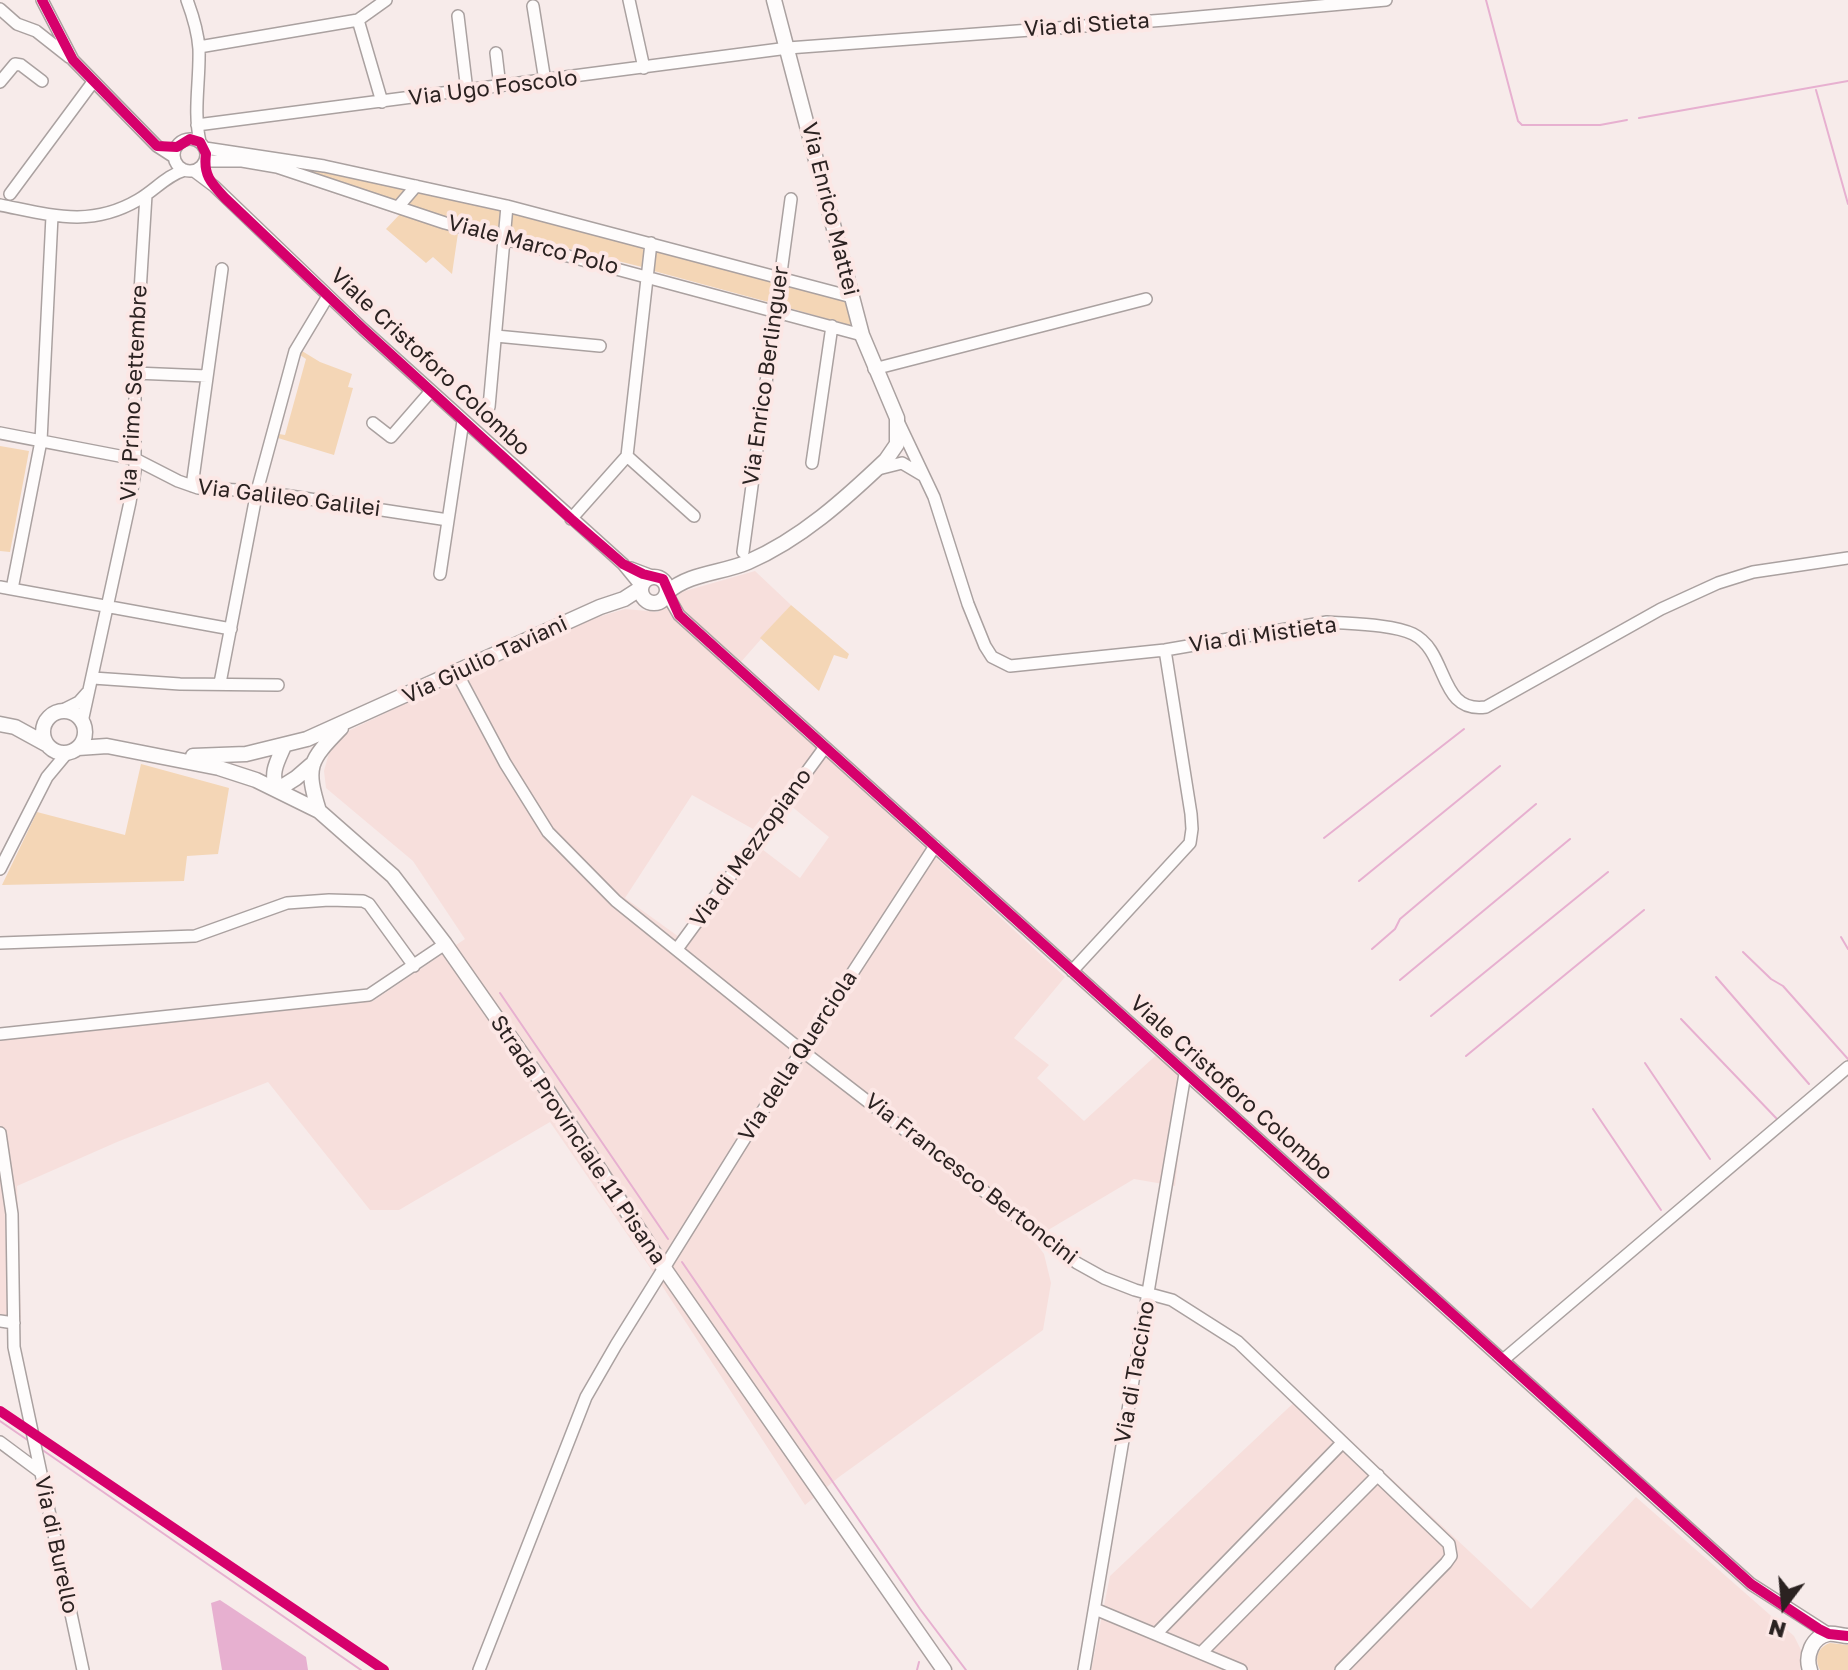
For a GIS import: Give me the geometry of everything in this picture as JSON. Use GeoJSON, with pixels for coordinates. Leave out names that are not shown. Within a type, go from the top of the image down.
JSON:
{"type":"FeatureCollection","features":[{"type":"Feature","properties":{"kind":"main road","name":"Via Enrico Mattei"},"geometry":{"type":"LineString","coordinates":[[774,0],[862,335],[897,418]]}},
{"type":"Feature","properties":{"kind":"main road","name":"Via Giulio Taviani"},"geometry":{"type":"LineString","coordinates":[[156,755],[223,755],[284,746],[307,739],[600,607],[655,586],[682,582],[746,563],[792,541],[877,469],[897,444],[897,418]]}},
{"type":"Feature","properties":{"kind":"main road","name":"Via Giulio Taviani"},"geometry":{"type":"LineString","coordinates":[[624,599],[650,602],[642,595],[655,586]]}},
{"type":"Feature","properties":{"kind":"main road","name":"Strada Provinciale 11 Pisana"},"geometry":{"type":"LineString","coordinates":[[15,727],[74,714],[89,734],[107,746]]}},
{"type":"Feature","properties":{"kind":"main road"},"geometry":{"type":"LineString","coordinates":[[48,746],[43,732],[52,717]]}},
{"type":"Feature","properties":{"kind":"main road","name":"Via Giulio Taviani"},"geometry":{"type":"LineString","coordinates":[[277,790],[311,765],[320,749],[346,723]]}},
{"type":"Feature","properties":{"kind":"main road","name":"Strada Provinciale 11 Pisana"},"geometry":{"type":"LineString","coordinates":[[0,724],[15,727],[48,746],[72,751],[107,746],[156,755],[219,768],[277,790],[319,811],[393,876],[445,944],[547,1090],[664,1268],[944,1670]]}},
{"type":"Feature","properties":{"kind":"main road"},"geometry":{"type":"LineString","coordinates":[[72,751],[84,739],[83,725]]}},
{"type":"Feature","properties":{"kind":"main road"},"geometry":{"type":"LineString","coordinates":[[277,790],[273,780],[274,768],[284,746]]}},
{"type":"Feature","properties":{"kind":"main road"},"geometry":{"type":"LineString","coordinates":[[311,765],[312,787],[319,811]]}},
{"type":"Feature","properties":{"kind":"main road"},"geometry":{"type":"LineString","coordinates":[[1808,1669],[1813,1644],[1819,1638],[1829,1634],[1848,1636]]}},
{"type":"Feature","properties":{"kind":"street"},"geometry":{"type":"LineString","coordinates":[[42,0],[73,60]]}},
{"type":"Feature","properties":{"kind":"street"},"geometry":{"type":"LineString","coordinates":[[199,47],[358,20],[386,0]]}},
{"type":"Feature","properties":{"kind":"street"},"geometry":{"type":"LineString","coordinates":[[629,0],[644,68]]}},
{"type":"Feature","properties":{"kind":"street","name":"Via di Stieta"},"geometry":{"type":"LineString","coordinates":[[788,48],[1386,0]]}},
{"type":"Feature","properties":{"kind":"street"},"geometry":{"type":"LineString","coordinates":[[190,1],[199,47],[196,120],[202,145],[197,167]]}},
{"type":"Feature","properties":{"kind":"street"},"geometry":{"type":"LineString","coordinates":[[533,6],[545,81]]}},
{"type":"Feature","properties":{"kind":"street"},"geometry":{"type":"LineString","coordinates":[[0,9],[17,24],[36,31],[73,60],[157,146],[165,159],[165,175]]}},
{"type":"Feature","properties":{"kind":"street"},"geometry":{"type":"LineString","coordinates":[[458,16],[467,91]]}},
{"type":"Feature","properties":{"kind":"street"},"geometry":{"type":"LineString","coordinates":[[358,20],[382,102]]}},
{"type":"Feature","properties":{"kind":"street","name":"Via Ugo Foscolo"},"geometry":{"type":"LineString","coordinates":[[196,120],[382,102],[788,48]]}},
{"type":"Feature","properties":{"kind":"street"},"geometry":{"type":"LineString","coordinates":[[496,53],[500,87]]}},
{"type":"Feature","properties":{"kind":"street"},"geometry":{"type":"LineString","coordinates":[[0,82],[15,64],[42,81]]}},
{"type":"Feature","properties":{"kind":"street"},"geometry":{"type":"LineString","coordinates":[[10,194],[93,82]]}},
{"type":"Feature","properties":{"kind":"street"},"geometry":{"type":"LineString","coordinates":[[150,192],[165,175],[196,120]]}},
{"type":"Feature","properties":{"kind":"street","name":"Viale Marco Polo"},"geometry":{"type":"LineString","coordinates":[[157,146],[178,151],[202,145],[416,186],[507,206],[852,297]]}},
{"type":"Feature","properties":{"kind":"street"},"geometry":{"type":"LineString","coordinates":[[178,151],[197,167]]}},
{"type":"Feature","properties":{"kind":"street"},"geometry":{"type":"LineString","coordinates":[[214,186],[215,172],[229,160]]}},
{"type":"Feature","properties":{"kind":"street","name":"Viale Marco Polo"},"geometry":{"type":"LineString","coordinates":[[197,167],[229,160],[277,167],[505,238],[862,335]]}},
{"type":"Feature","properties":{"kind":"street"},"geometry":{"type":"LineString","coordinates":[[0,205],[52,216],[92,217],[134,203],[175,174],[197,167]]}},
{"type":"Feature","properties":{"kind":"street","name":"Viale Cristoforo Colombo"},"geometry":{"type":"LineString","coordinates":[[197,167],[328,296],[463,421],[623,564],[655,586],[679,615],[1751,1584],[1829,1634]]}},
{"type":"Feature","properties":{"kind":"street"},"geometry":{"type":"LineString","coordinates":[[398,207],[416,186]]}},
{"type":"Feature","properties":{"kind":"street","name":"Via Primo Settembre"},"geometry":{"type":"LineString","coordinates":[[108,607],[131,500],[143,226],[150,192]]}},
{"type":"Feature","properties":{"kind":"street","name":"Via Enrico Berlinguer"},"geometry":{"type":"LineString","coordinates":[[743,552],[791,199]]}},
{"type":"Feature","properties":{"kind":"street","name":"Via Primo Settembre"},"geometry":{"type":"LineString","coordinates":[[134,203],[143,226]]}},
{"type":"Feature","properties":{"kind":"street"},"geometry":{"type":"LineString","coordinates":[[489,407],[507,206]]}},
{"type":"Feature","properties":{"kind":"street"},"geometry":{"type":"LineString","coordinates":[[52,216],[41,441],[6,588],[231,629]]}},
{"type":"Feature","properties":{"kind":"street"},"geometry":{"type":"LineString","coordinates":[[571,519],[627,456],[651,243]]}},
{"type":"Feature","properties":{"kind":"street"},"geometry":{"type":"LineString","coordinates":[[192,486],[222,269]]}},
{"type":"Feature","properties":{"kind":"street"},"geometry":{"type":"LineString","coordinates":[[220,683],[257,491],[295,351],[328,296]]}},
{"type":"Feature","properties":{"kind":"street"},"geometry":{"type":"LineString","coordinates":[[874,369],[1146,299]]}},
{"type":"Feature","properties":{"kind":"street"},"geometry":{"type":"LineString","coordinates":[[812,463],[832,326]]}},
{"type":"Feature","properties":{"kind":"street"},"geometry":{"type":"LineString","coordinates":[[496,336],[600,346]]}},
{"type":"Feature","properties":{"kind":"street"},"geometry":{"type":"LineString","coordinates":[[135,373],[207,376]]}},
{"type":"Feature","properties":{"kind":"street"},"geometry":{"type":"LineString","coordinates":[[373,423],[391,437],[431,391]]}},
{"type":"Feature","properties":{"kind":"street","name":"Via di Mistieta"},"geometry":{"type":"LineString","coordinates":[[897,418],[925,476],[985,646],[992,657],[1001,663],[1017,666],[1165,650],[1327,622],[1413,634],[1435,656],[1451,691],[1461,704],[1474,708],[1486,707],[1661,609],[1718,583],[1753,572],[1848,558]]}},
{"type":"Feature","properties":{"kind":"street"},"geometry":{"type":"LineString","coordinates":[[440,574],[463,421]]}},
{"type":"Feature","properties":{"kind":"street","name":"Via Galileo Galilei"},"geometry":{"type":"LineString","coordinates":[[0,433],[135,459],[192,486],[257,491],[448,520]]}},
{"type":"Feature","properties":{"kind":"street"},"geometry":{"type":"LineString","coordinates":[[627,456],[694,516]]}},
{"type":"Feature","properties":{"kind":"street"},"geometry":{"type":"LineString","coordinates":[[877,469],[902,463],[925,476]]}},
{"type":"Feature","properties":{"kind":"street"},"geometry":{"type":"LineString","coordinates":[[83,725],[87,693],[108,607]]}},
{"type":"Feature","properties":{"kind":"street"},"geometry":{"type":"LineString","coordinates":[[1072,971],[1190,843],[1191,814],[1165,650]]}},
{"type":"Feature","properties":{"kind":"street","name":"Via Francesco Bertoncini"},"geometry":{"type":"LineString","coordinates":[[457,673],[505,763],[548,832],[616,901],[801,1050],[1077,1263],[1104,1278],[1172,1300],[1238,1342],[1449,1544],[1451,1556],[1341,1670]]}},
{"type":"Feature","properties":{"kind":"street"},"geometry":{"type":"LineString","coordinates":[[93,678],[180,684],[278,685]]}},
{"type":"Feature","properties":{"kind":"street"},"geometry":{"type":"LineString","coordinates":[[52,717],[79,702],[87,693]]}},
{"type":"Feature","properties":{"kind":"street"},"geometry":{"type":"LineString","coordinates":[[0,869],[47,777],[52,757],[48,746]]}},
{"type":"Feature","properties":{"kind":"street","name":"Via di Mezzopiano"},"geometry":{"type":"LineString","coordinates":[[677,949],[825,747]]}},
{"type":"Feature","properties":{"kind":"street"},"geometry":{"type":"LineString","coordinates":[[47,777],[72,751]]}},
{"type":"Feature","properties":{"kind":"street","name":"Via della Querciola"},"geometry":{"type":"LineString","coordinates":[[479,1670],[586,1397],[801,1050],[935,846]]}},
{"type":"Feature","properties":{"kind":"street"},"geometry":{"type":"LineString","coordinates":[[0,943],[195,936],[287,903],[363,901],[369,904],[414,966]]}},
{"type":"Feature","properties":{"kind":"street"},"geometry":{"type":"LineString","coordinates":[[0,1034],[369,995],[445,944]]}},
{"type":"Feature","properties":{"kind":"street"},"geometry":{"type":"LineString","coordinates":[[1503,1360],[1848,1067]]}},
{"type":"Feature","properties":{"kind":"street","name":"Via di Taccino"},"geometry":{"type":"LineString","coordinates":[[1084,1670],[1185,1074]]}},
{"type":"Feature","properties":{"kind":"street","name":"Via di Burello"},"geometry":{"type":"LineString","coordinates":[[0,1133],[12,1214],[14,1347],[83,1670]]}},
{"type":"Feature","properties":{"kind":"street"},"geometry":{"type":"LineString","coordinates":[[0,1321],[14,1323]]}},
{"type":"Feature","properties":{"kind":"street"},"geometry":{"type":"LineString","coordinates":[[0,1442],[39,1471]]}},
{"type":"Feature","properties":{"kind":"street"},"geometry":{"type":"LineString","coordinates":[[1156,1634],[1342,1443]]}},
{"type":"Feature","properties":{"kind":"street"},"geometry":{"type":"LineString","coordinates":[[1201,1653],[1378,1475]]}},
{"type":"Feature","properties":{"kind":"street"},"geometry":{"type":"LineString","coordinates":[[1095,1609],[1241,1670]]}},
{"type":"Feature","properties":{"kind":"shaded area"},"geometry":{"type":"Polygon","coordinates":[[[281,163],[407,189],[394,203],[281,163]]]}},
{"type":"Feature","properties":{"kind":"shaded area"},"geometry":{"type":"Polygon","coordinates":[[[417,192],[500,210],[499,233],[405,206],[417,192]]]}},
{"type":"Feature","properties":{"kind":"shaded area"},"geometry":{"type":"Polygon","coordinates":[[[512,212],[644,245],[642,267],[510,234],[512,212]]]}},
{"type":"Feature","properties":{"kind":"shaded area"},"geometry":{"type":"Polygon","coordinates":[[[400,214],[458,233],[452,274],[433,257],[426,263],[386,229],[400,214]]]}},
{"type":"Feature","properties":{"kind":"shaded area"},"geometry":{"type":"Polygon","coordinates":[[[656,248],[776,281],[772,303],[654,271],[656,248]]]}},
{"type":"Feature","properties":{"kind":"shaded area"},"geometry":{"type":"Polygon","coordinates":[[[786,285],[845,299],[853,324],[782,306],[786,285]]]}},
{"type":"Feature","properties":{"kind":"shaded area"},"geometry":{"type":"Polygon","coordinates":[[[302,351],[320,362],[352,374],[348,387],[353,388],[334,455],[278,438],[279,434],[285,435],[306,359],[300,355],[302,351]]]}},
{"type":"Feature","properties":{"kind":"shaded area"},"geometry":{"type":"Polygon","coordinates":[[[0,446],[29,451],[10,552],[0,551],[0,446]]]}},
{"type":"Feature","properties":{"kind":"shaded area"},"geometry":{"type":"Polygon","coordinates":[[[755,571],[791,605],[733,671],[1065,977],[1014,1038],[1049,1065],[1037,1078],[1084,1121],[1164,1048],[1188,1067],[1175,1186],[1134,1179],[1033,1239],[1044,1254],[1051,1283],[1043,1330],[839,1477],[805,1505],[651,1269],[550,1122],[399,1210],[370,1210],[268,1082],[17,1186],[21,1320],[0,1317],[0,1039],[373,1001],[465,939],[413,861],[326,788],[324,771],[329,753],[346,732],[568,626],[625,609],[658,612],[678,593],[755,571]],[[692,795],[625,898],[679,937],[750,840],[800,878],[829,837],[779,796],[753,829],[692,795]]]}},
{"type":"Feature","properties":{"kind":"shaded area"},"geometry":{"type":"Polygon","coordinates":[[[791,605],[849,654],[847,659],[834,655],[819,691],[760,638],[791,605]]]}},
{"type":"Feature","properties":{"kind":"shaded area"},"geometry":{"type":"Polygon","coordinates":[[[141,764],[229,788],[218,854],[187,856],[184,881],[2,885],[37,812],[125,835],[141,764]]]}},
{"type":"Feature","properties":{"kind":"shaded area"},"geometry":{"type":"Polygon","coordinates":[[[1302,1395],[1531,1609],[1636,1497],[1794,1636],[1802,1652],[1800,1670],[1091,1670],[1110,1576],[1302,1395]]]}},
{"type":"Feature","properties":{"kind":"shaded area"},"geometry":{"type":"Polygon","coordinates":[[[220,1600],[306,1657],[308,1670],[222,1670],[211,1603],[220,1600]]]}},
{"type":"Feature","properties":{"kind":"shaded area"},"geometry":{"type":"Polygon","coordinates":[[[1830,1643],[1848,1645],[1848,1670],[1820,1670],[1818,1654],[1830,1643]]]}},
{"type":"Feature","properties":{"kind":"waterway"},"geometry":{"type":"LineString","coordinates":[[1486,0],[1518,121],[1522,125],[1600,125],[1627,120]]}},
{"type":"Feature","properties":{"kind":"waterway"},"geometry":{"type":"LineString","coordinates":[[1639,118],[1848,81]]}},
{"type":"Feature","properties":{"kind":"waterway"},"geometry":{"type":"LineString","coordinates":[[1816,90],[1848,204]]}},
{"type":"Feature","properties":{"kind":"waterway"},"geometry":{"type":"LineString","coordinates":[[1324,838],[1464,729]]}},
{"type":"Feature","properties":{"kind":"waterway"},"geometry":{"type":"LineString","coordinates":[[1359,881],[1500,766]]}},
{"type":"Feature","properties":{"kind":"waterway"},"geometry":{"type":"LineString","coordinates":[[1372,949],[1395,929],[1400,919],[1536,804]]}},
{"type":"Feature","properties":{"kind":"waterway"},"geometry":{"type":"LineString","coordinates":[[1400,980],[1570,839]]}},
{"type":"Feature","properties":{"kind":"waterway"},"geometry":{"type":"LineString","coordinates":[[1431,1016],[1608,872]]}},
{"type":"Feature","properties":{"kind":"waterway"},"geometry":{"type":"LineString","coordinates":[[1466,1056],[1644,910]]}},
{"type":"Feature","properties":{"kind":"waterway"},"geometry":{"type":"LineString","coordinates":[[1841,937],[1848,949]]}},
{"type":"Feature","properties":{"kind":"waterway"},"geometry":{"type":"LineString","coordinates":[[1743,952],[1771,979],[1783,986],[1848,1059]]}},
{"type":"Feature","properties":{"kind":"waterway"},"geometry":{"type":"LineString","coordinates":[[1716,977],[1809,1084]]}},
{"type":"Feature","properties":{"kind":"waterway"},"geometry":{"type":"LineString","coordinates":[[500,993],[668,1239]]}},
{"type":"Feature","properties":{"kind":"waterway"},"geometry":{"type":"LineString","coordinates":[[1681,1019],[1777,1119]]}},
{"type":"Feature","properties":{"kind":"waterway"},"geometry":{"type":"LineString","coordinates":[[1645,1063],[1710,1159]]}},
{"type":"Feature","properties":{"kind":"waterway"},"geometry":{"type":"LineString","coordinates":[[1593,1109],[1661,1210]]}},
{"type":"Feature","properties":{"kind":"waterway"},"geometry":{"type":"LineString","coordinates":[[682,1262],[920,1609],[966,1670]]}},
{"type":"Feature","properties":{"kind":"waterway"},"geometry":{"type":"LineString","coordinates":[[0,1421],[29,1441]]}},
{"type":"Feature","properties":{"kind":"waterway"},"geometry":{"type":"LineString","coordinates":[[41,1449],[361,1670]]}},
{"type":"Feature","properties":{"kind":"waterway"},"geometry":{"type":"LineString","coordinates":[[917,1670],[919,1662]]}},
{"type":"Feature","properties":{"kind":"cycle path"},"geometry":{"type":"LineString","coordinates":[[42,0],[73,60],[157,146],[177,147],[190,139],[200,142],[206,154],[209,178],[225,198],[571,519],[623,564],[663,579],[679,615],[1751,1584],[1819,1629],[1829,1634],[1848,1636]]}},
{"type":"Feature","properties":{"kind":"cycle path"},"geometry":{"type":"LineString","coordinates":[[0,1411],[384,1670]]}}]}
